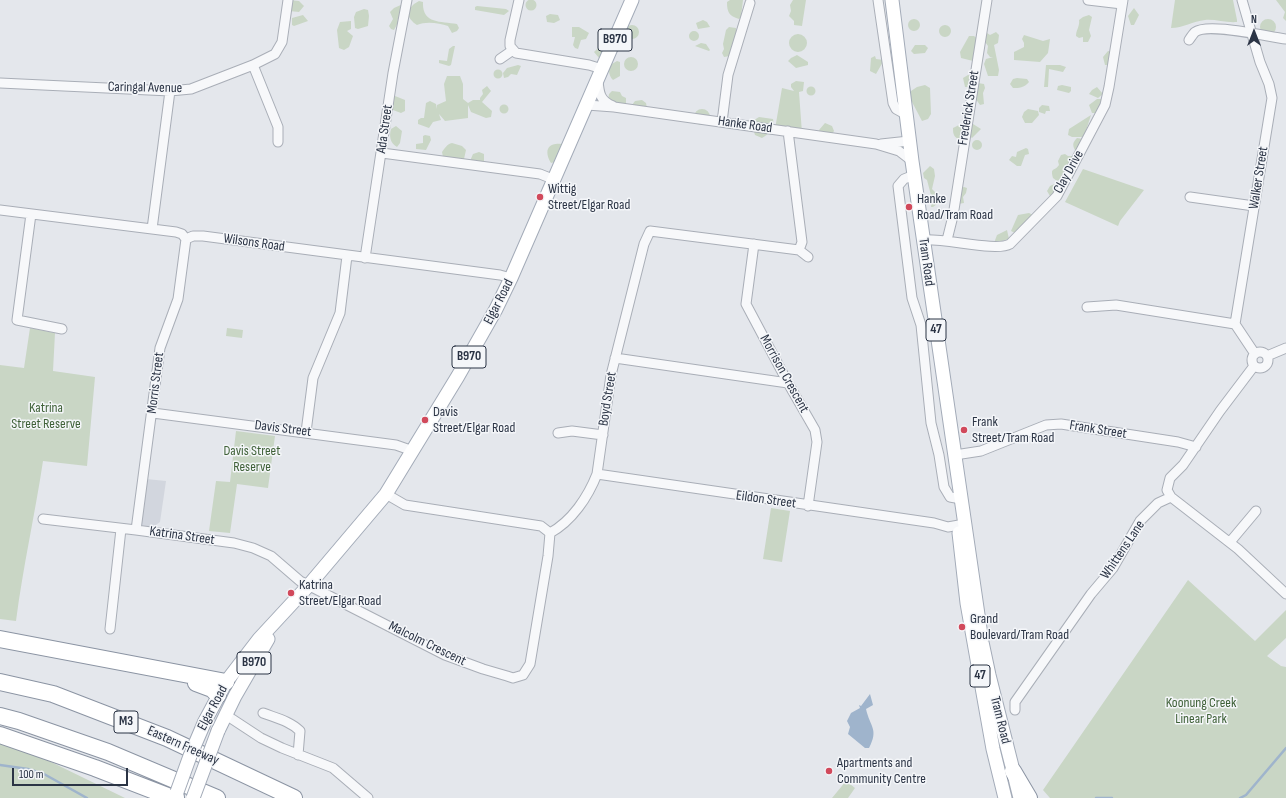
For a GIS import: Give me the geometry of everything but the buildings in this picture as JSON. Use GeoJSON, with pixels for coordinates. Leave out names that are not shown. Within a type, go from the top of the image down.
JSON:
{"type":"FeatureCollection","features":[{"type":"Feature","properties":{"kind":"highway"},"geometry":{"type":"LineString","coordinates":[[0,639],[143,667],[222,688]]}},
{"type":"Feature","properties":{"kind":"highway","name":"Eastern Freeway"},"geometry":{"type":"LineString","coordinates":[[0,682],[53,694],[167,738],[294,798]]}},
{"type":"Feature","properties":{"kind":"highway","name":"M3"},"geometry":{"type":"LineString","coordinates":[[0,716],[19,721],[108,752],[216,798]]}},
{"type":"Feature","properties":{"kind":"highway"},"geometry":{"type":"LineString","coordinates":[[0,735],[170,797],[181,796]]}},
{"type":"Feature","properties":{"kind":"highway"},"geometry":{"type":"LineString","coordinates":[[76,762],[140,798]]}},
{"type":"Feature","properties":{"kind":"highway"},"geometry":{"type":"LineString","coordinates":[[1013,771],[1028,798]]}},
{"type":"Feature","properties":{"kind":"main road","name":"Elgar Road"},"geometry":{"type":"LineString","coordinates":[[181,796],[190,756],[205,721],[222,688],[259,639],[309,585],[386,494],[492,316],[511,278],[555,180],[632,0]]}},
{"type":"Feature","properties":{"kind":"main road","name":"Tram Road"},"geometry":{"type":"LineString","coordinates":[[892,0],[905,114],[961,499],[962,566],[1020,798]]}},
{"type":"Feature","properties":{"kind":"main road","name":"Tram Road"},"geometry":{"type":"LineString","coordinates":[[970,599],[993,749],[1005,798]]}},
{"type":"Feature","properties":{"kind":"main road","name":"Elgar Road"},"geometry":{"type":"LineString","coordinates":[[181,796],[200,777],[226,714],[285,612]]}},
{"type":"Feature","properties":{"kind":"main road"},"geometry":{"type":"LineString","coordinates":[[222,688],[226,714]]}},
{"type":"Feature","properties":{"kind":"street","name":"Caringal Avenue"},"geometry":{"type":"LineString","coordinates":[[0,83],[170,91],[191,89],[253,65],[275,54],[282,42],[288,0]]}},
{"type":"Feature","properties":{"kind":"street","name":"Ada Street"},"geometry":{"type":"LineString","coordinates":[[365,258],[382,153],[394,65],[407,0]]}},
{"type":"Feature","properties":{"kind":"street"},"geometry":{"type":"LineString","coordinates":[[519,0],[510,40],[510,46],[513,50],[522,56],[589,65],[600,75],[601,98],[607,104],[614,107]]}},
{"type":"Feature","properties":{"kind":"street"},"geometry":{"type":"LineString","coordinates":[[878,0],[893,103],[896,109],[905,114]]}},
{"type":"Feature","properties":{"kind":"street","name":"Frederick Street"},"geometry":{"type":"LineString","coordinates":[[949,240],[987,0]]}},
{"type":"Feature","properties":{"kind":"street"},"geometry":{"type":"LineString","coordinates":[[1088,0],[1122,2]]}},
{"type":"Feature","properties":{"kind":"street","name":"Walker Street"},"geometry":{"type":"LineString","coordinates":[[1235,324],[1272,98],[1269,84],[1242,0]]}},
{"type":"Feature","properties":{"kind":"street","name":"Clay Drive"},"geometry":{"type":"LineString","coordinates":[[923,240],[949,240],[994,247],[1006,247],[1057,196],[1108,97],[1122,2]]}},
{"type":"Feature","properties":{"kind":"street"},"geometry":{"type":"LineString","coordinates":[[722,122],[728,75],[750,3]]}},
{"type":"Feature","properties":{"kind":"street"},"geometry":{"type":"LineString","coordinates":[[1190,40],[1194,32],[1205,28],[1286,40]]}},
{"type":"Feature","properties":{"kind":"street"},"geometry":{"type":"LineString","coordinates":[[500,59],[513,50]]}},
{"type":"Feature","properties":{"kind":"street"},"geometry":{"type":"LineString","coordinates":[[253,65],[278,127],[278,142]]}},
{"type":"Feature","properties":{"kind":"street"},"geometry":{"type":"LineString","coordinates":[[152,228],[170,91]]}},
{"type":"Feature","properties":{"kind":"street","name":"Hanke Road"},"geometry":{"type":"LineString","coordinates":[[587,105],[614,107],[876,144],[899,151],[912,161]]}},
{"type":"Feature","properties":{"kind":"street"},"geometry":{"type":"LineString","coordinates":[[788,131],[802,242],[799,250],[808,257]]}},
{"type":"Feature","properties":{"kind":"street","name":"Hanke Road"},"geometry":{"type":"LineString","coordinates":[[876,144],[909,141]]}},
{"type":"Feature","properties":{"kind":"street"},"geometry":{"type":"LineString","coordinates":[[382,153],[540,174],[555,180]]}},
{"type":"Feature","properties":{"kind":"street"},"geometry":{"type":"LineString","coordinates":[[914,175],[904,179],[898,186],[912,298],[921,325],[931,423],[940,455],[944,487],[950,497],[961,499]]}},
{"type":"Feature","properties":{"kind":"street"},"geometry":{"type":"LineString","coordinates":[[1190,197],[1254,206]]}},
{"type":"Feature","properties":{"kind":"street","name":"Wilsons Road"},"geometry":{"type":"LineString","coordinates":[[0,210],[152,228],[176,232],[182,234],[186,238],[203,236],[500,275],[511,278]]}},
{"type":"Feature","properties":{"kind":"street"},"geometry":{"type":"LineString","coordinates":[[31,214],[17,320],[62,329]]}},
{"type":"Feature","properties":{"kind":"street","name":"Boyd Street"},"geometry":{"type":"LineString","coordinates":[[550,533],[570,519],[592,487],[597,474],[611,375],[644,244],[650,231],[799,250]]}},
{"type":"Feature","properties":{"kind":"street","name":"Morris Street"},"geometry":{"type":"LineString","coordinates":[[136,530],[160,348],[178,299],[186,238]]}},
{"type":"Feature","properties":{"kind":"street","name":"Morrison Crescent"},"geometry":{"type":"LineString","coordinates":[[754,244],[746,304],[815,430],[818,442],[808,506]]}},
{"type":"Feature","properties":{"kind":"street"},"geometry":{"type":"LineString","coordinates":[[306,432],[313,378],[340,313],[347,256]]}},
{"type":"Feature","properties":{"kind":"street"},"geometry":{"type":"LineString","coordinates":[[1087,307],[1116,305],[1235,324],[1255,354]]}},
{"type":"Feature","properties":{"kind":"street"},"geometry":{"type":"LineString","coordinates":[[1267,356],[1286,348]]}},
{"type":"Feature","properties":{"kind":"street"},"geometry":{"type":"LineString","coordinates":[[1255,354],[1263,353],[1267,356]]}},
{"type":"Feature","properties":{"kind":"street"},"geometry":{"type":"LineString","coordinates":[[1254,366],[1252,360],[1255,354]]}},
{"type":"Feature","properties":{"kind":"street"},"geometry":{"type":"LineString","coordinates":[[1254,366],[1261,368],[1265,366],[1268,361],[1267,356]]}},
{"type":"Feature","properties":{"kind":"street"},"geometry":{"type":"LineString","coordinates":[[615,358],[788,383]]}},
{"type":"Feature","properties":{"kind":"street"},"geometry":{"type":"LineString","coordinates":[[1254,366],[1220,411],[1184,466],[1170,478],[1168,490],[1171,497],[1230,542],[1286,594]]}},
{"type":"Feature","properties":{"kind":"street","name":"Davis Street"},"geometry":{"type":"LineString","coordinates":[[152,413],[396,445],[413,451]]}},
{"type":"Feature","properties":{"kind":"street","name":"Frank Street"},"geometry":{"type":"LineString","coordinates":[[955,459],[970,459],[981,451],[1046,424],[1061,424],[1178,442],[1196,447]]}},
{"type":"Feature","properties":{"kind":"street"},"geometry":{"type":"LineString","coordinates":[[558,434],[572,431],[603,435]]}},
{"type":"Feature","properties":{"kind":"street","name":"Eildon Street"},"geometry":{"type":"LineString","coordinates":[[597,474],[808,506],[934,523],[948,527],[962,522]]}},
{"type":"Feature","properties":{"kind":"street"},"geometry":{"type":"LineString","coordinates":[[386,494],[405,505],[541,526],[550,533]]}},
{"type":"Feature","properties":{"kind":"street","name":"Whittens Lane"},"geometry":{"type":"LineString","coordinates":[[1013,702],[1091,594],[1113,568],[1140,521],[1158,503],[1171,497]]}},
{"type":"Feature","properties":{"kind":"street"},"geometry":{"type":"LineString","coordinates":[[1230,542],[1256,511]]}},
{"type":"Feature","properties":{"kind":"street","name":"Katrina Street"},"geometry":{"type":"LineString","coordinates":[[43,518],[234,543],[253,548],[272,556],[300,581],[309,585]]}},
{"type":"Feature","properties":{"kind":"street"},"geometry":{"type":"LineString","coordinates":[[110,630],[121,529]]}},
{"type":"Feature","properties":{"kind":"street","name":"Malcolm Crescent"},"geometry":{"type":"LineString","coordinates":[[309,585],[464,663],[513,678],[527,672],[530,664],[548,556],[550,533]]}},
{"type":"Feature","properties":{"kind":"street"},"geometry":{"type":"LineString","coordinates":[[263,713],[285,721],[295,726],[300,731],[298,755]]}},
{"type":"Feature","properties":{"kind":"street"},"geometry":{"type":"LineString","coordinates":[[226,714],[261,738],[298,755],[333,768],[368,798]]}},
{"type":"Feature","properties":{"kind":"shaded area"},"geometry":{"type":"Polygon","coordinates":[[[146,479],[166,481],[160,522],[153,527],[140,525],[146,479]]]}},
{"type":"Feature","properties":{"kind":"green space"},"geometry":{"type":"Polygon","coordinates":[[[289,0],[299,1],[304,6],[299,12],[289,11],[289,0]]]}},
{"type":"Feature","properties":{"kind":"green space"},"geometry":{"type":"Polygon","coordinates":[[[529,0],[533,0],[535,1],[535,9],[529,10],[526,7],[526,3],[529,0]]]}},
{"type":"Feature","properties":{"kind":"green space"},"geometry":{"type":"Polygon","coordinates":[[[730,0],[743,0],[741,17],[739,19],[731,15],[728,11],[727,2],[730,0]]]}},
{"type":"Feature","properties":{"kind":"green space"},"geometry":{"type":"Polygon","coordinates":[[[793,0],[806,0],[802,26],[794,25],[794,21],[789,16],[791,11],[790,5],[793,0]]]}},
{"type":"Feature","properties":{"kind":"green space"},"geometry":{"type":"Polygon","coordinates":[[[1175,0],[1233,0],[1237,22],[1205,20],[1171,28],[1175,0]]]}},
{"type":"Feature","properties":{"kind":"green space"},"geometry":{"type":"Polygon","coordinates":[[[1276,0],[1286,0],[1286,21],[1283,18],[1285,12],[1276,0]]]}},
{"type":"Feature","properties":{"kind":"green space"},"geometry":{"type":"Polygon","coordinates":[[[419,1],[423,2],[423,9],[429,18],[439,22],[457,24],[459,28],[457,31],[452,33],[448,26],[437,23],[415,24],[409,17],[407,11],[419,1]]]}},
{"type":"Feature","properties":{"kind":"green space"},"geometry":{"type":"Polygon","coordinates":[[[403,4],[401,19],[397,20],[399,21],[394,30],[391,29],[389,26],[393,19],[390,12],[394,8],[403,4]]]}},
{"type":"Feature","properties":{"kind":"green space"},"geometry":{"type":"Polygon","coordinates":[[[475,7],[506,9],[509,11],[504,15],[475,10],[475,7]]]}},
{"type":"Feature","properties":{"kind":"green space"},"geometry":{"type":"Polygon","coordinates":[[[1134,8],[1139,15],[1134,25],[1131,25],[1128,16],[1134,8]]]}},
{"type":"Feature","properties":{"kind":"green space"},"geometry":{"type":"Polygon","coordinates":[[[364,9],[368,10],[368,26],[358,29],[355,28],[354,17],[356,12],[364,9]]]}},
{"type":"Feature","properties":{"kind":"green space"},"geometry":{"type":"Polygon","coordinates":[[[550,14],[558,15],[560,20],[554,23],[547,22],[546,16],[550,14]]]}},
{"type":"Feature","properties":{"kind":"green space"},"geometry":{"type":"Polygon","coordinates":[[[303,15],[308,21],[294,26],[292,25],[292,18],[303,15]]]}},
{"type":"Feature","properties":{"kind":"green space"},"geometry":{"type":"Polygon","coordinates":[[[1089,15],[1092,17],[1089,30],[1091,36],[1088,42],[1083,42],[1083,37],[1079,38],[1076,36],[1079,20],[1089,15]]]}},
{"type":"Feature","properties":{"kind":"green space"},"geometry":{"type":"Polygon","coordinates":[[[914,19],[918,21],[920,25],[918,29],[914,31],[910,29],[908,25],[910,21],[914,19]]]}},
{"type":"Feature","properties":{"kind":"green space"},"geometry":{"type":"Polygon","coordinates":[[[1268,19],[1275,24],[1276,27],[1271,34],[1268,35],[1261,30],[1260,27],[1265,20],[1268,19]]]}},
{"type":"Feature","properties":{"kind":"green space"},"geometry":{"type":"Polygon","coordinates":[[[703,20],[707,22],[710,27],[698,29],[696,23],[703,20]]]}},
{"type":"Feature","properties":{"kind":"green space"},"geometry":{"type":"Polygon","coordinates":[[[351,21],[351,29],[347,31],[353,36],[349,47],[344,50],[339,48],[337,30],[340,22],[351,21]]]}},
{"type":"Feature","properties":{"kind":"green space"},"geometry":{"type":"Polygon","coordinates":[[[632,25],[637,27],[639,32],[637,37],[632,39],[627,37],[625,32],[627,27],[632,25]]]}},
{"type":"Feature","properties":{"kind":"green space"},"geometry":{"type":"Polygon","coordinates":[[[947,25],[950,26],[950,36],[943,37],[940,36],[939,29],[940,26],[947,25]]]}},
{"type":"Feature","properties":{"kind":"green space"},"geometry":{"type":"Polygon","coordinates":[[[572,27],[579,27],[589,33],[586,39],[581,40],[578,49],[573,45],[575,37],[572,37],[572,27]]]}},
{"type":"Feature","properties":{"kind":"green space"},"geometry":{"type":"Polygon","coordinates":[[[729,27],[736,28],[736,39],[730,56],[724,57],[722,53],[724,49],[723,44],[726,30],[729,27]]]}},
{"type":"Feature","properties":{"kind":"green space"},"geometry":{"type":"Polygon","coordinates":[[[692,31],[696,31],[698,32],[698,40],[692,41],[689,38],[689,34],[692,31]]]}},
{"type":"Feature","properties":{"kind":"green space"},"geometry":{"type":"Polygon","coordinates":[[[996,32],[999,35],[998,43],[994,45],[999,70],[998,76],[988,76],[984,64],[986,59],[993,57],[990,57],[987,53],[988,46],[983,39],[987,33],[990,35],[996,32]]]}},
{"type":"Feature","properties":{"kind":"green space"},"geometry":{"type":"Polygon","coordinates":[[[798,34],[804,37],[807,43],[804,49],[798,52],[792,49],[789,43],[792,37],[798,34]]]}},
{"type":"Feature","properties":{"kind":"green space"},"geometry":{"type":"Polygon","coordinates":[[[1024,35],[1043,41],[1050,39],[1048,53],[1040,62],[1014,60],[1014,52],[1024,47],[1022,39],[1024,35]]]}},
{"type":"Feature","properties":{"kind":"green space"},"geometry":{"type":"Polygon","coordinates":[[[969,36],[974,36],[978,39],[973,61],[961,58],[960,52],[969,36]]]}},
{"type":"Feature","properties":{"kind":"green space"},"geometry":{"type":"Polygon","coordinates":[[[608,38],[609,49],[599,58],[594,52],[599,47],[600,41],[608,38]]]}},
{"type":"Feature","properties":{"kind":"green space"},"geometry":{"type":"Polygon","coordinates":[[[701,43],[706,44],[710,50],[709,51],[695,46],[701,43]]]}},
{"type":"Feature","properties":{"kind":"green space"},"geometry":{"type":"Polygon","coordinates":[[[915,45],[925,45],[928,48],[925,53],[914,54],[911,51],[915,45]]]}},
{"type":"Feature","properties":{"kind":"green space"},"geometry":{"type":"Polygon","coordinates":[[[455,46],[451,65],[449,66],[439,63],[439,60],[447,61],[449,49],[455,46]]]}},
{"type":"Feature","properties":{"kind":"green space"},"geometry":{"type":"Polygon","coordinates":[[[1108,51],[1113,52],[1111,65],[1105,65],[1103,57],[1108,51]]]}},
{"type":"Feature","properties":{"kind":"green space"},"geometry":{"type":"Polygon","coordinates":[[[797,55],[808,62],[808,65],[796,68],[788,61],[797,55]]]}},
{"type":"Feature","properties":{"kind":"green space"},"geometry":{"type":"Polygon","coordinates":[[[875,56],[876,59],[884,60],[876,74],[870,71],[871,58],[875,56]]]}},
{"type":"Feature","properties":{"kind":"green space"},"geometry":{"type":"Polygon","coordinates":[[[628,57],[634,57],[638,61],[638,67],[634,71],[628,71],[624,67],[624,61],[628,57]]]}},
{"type":"Feature","properties":{"kind":"green space"},"geometry":{"type":"Polygon","coordinates":[[[617,61],[620,62],[620,76],[613,80],[610,75],[609,67],[617,61]]]}},
{"type":"Feature","properties":{"kind":"green space"},"geometry":{"type":"Polygon","coordinates":[[[518,65],[521,66],[517,75],[511,74],[504,78],[503,73],[507,68],[518,65]]]}},
{"type":"Feature","properties":{"kind":"green space"},"geometry":{"type":"Polygon","coordinates":[[[1046,65],[1060,65],[1066,67],[1063,72],[1049,69],[1048,87],[1044,87],[1046,65]]]}},
{"type":"Feature","properties":{"kind":"green space"},"geometry":{"type":"Polygon","coordinates":[[[498,69],[503,74],[498,79],[493,74],[498,69]]]}},
{"type":"Feature","properties":{"kind":"green space"},"geometry":{"type":"Polygon","coordinates":[[[968,75],[974,76],[971,87],[965,87],[963,78],[968,75]]]}},
{"type":"Feature","properties":{"kind":"green space"},"geometry":{"type":"Polygon","coordinates":[[[447,76],[460,76],[463,84],[463,99],[468,103],[473,100],[480,100],[483,94],[482,90],[487,86],[491,91],[482,102],[492,111],[491,117],[486,118],[471,112],[468,105],[468,118],[445,121],[439,114],[441,120],[433,122],[429,128],[418,124],[418,120],[424,118],[426,103],[430,101],[436,104],[437,109],[437,105],[446,101],[444,84],[447,76]]]}},
{"type":"Feature","properties":{"kind":"green space"},"geometry":{"type":"Polygon","coordinates":[[[1013,79],[1027,79],[1029,82],[1023,87],[1013,88],[1010,84],[1013,79]]]}},
{"type":"Feature","properties":{"kind":"green space"},"geometry":{"type":"Polygon","coordinates":[[[796,81],[804,82],[803,91],[799,92],[802,133],[775,129],[782,88],[794,91],[791,84],[796,81]]]}},
{"type":"Feature","properties":{"kind":"green space"},"geometry":{"type":"Polygon","coordinates":[[[978,83],[984,84],[985,88],[983,93],[984,104],[980,105],[975,98],[978,83]]]}},
{"type":"Feature","properties":{"kind":"green space"},"geometry":{"type":"Polygon","coordinates":[[[925,85],[930,88],[931,114],[928,119],[922,121],[911,100],[911,91],[917,87],[925,85]]]}},
{"type":"Feature","properties":{"kind":"green space"},"geometry":{"type":"Polygon","coordinates":[[[1062,85],[1071,87],[1071,91],[1069,93],[1057,90],[1058,86],[1062,85]]]}},
{"type":"Feature","properties":{"kind":"green space"},"geometry":{"type":"Polygon","coordinates":[[[811,86],[816,91],[811,96],[806,91],[811,86]]]}},
{"type":"Feature","properties":{"kind":"green space"},"geometry":{"type":"Polygon","coordinates":[[[1097,87],[1103,94],[1098,98],[1089,94],[1097,87]]]}},
{"type":"Feature","properties":{"kind":"green space"},"geometry":{"type":"Polygon","coordinates":[[[612,91],[620,92],[622,96],[626,98],[626,107],[608,100],[609,94],[612,91]]]}},
{"type":"Feature","properties":{"kind":"green space"},"geometry":{"type":"Polygon","coordinates":[[[395,96],[405,100],[405,111],[401,113],[393,110],[391,99],[395,96]]]}},
{"type":"Feature","properties":{"kind":"green space"},"geometry":{"type":"Polygon","coordinates":[[[1097,99],[1101,99],[1103,102],[1096,113],[1092,113],[1089,105],[1097,99]]]}},
{"type":"Feature","properties":{"kind":"green space"},"geometry":{"type":"Polygon","coordinates":[[[642,100],[646,103],[647,108],[632,105],[635,101],[642,100]]]}},
{"type":"Feature","properties":{"kind":"green space"},"geometry":{"type":"Polygon","coordinates":[[[502,105],[506,105],[508,109],[506,113],[502,113],[500,111],[500,107],[502,105]]]}},
{"type":"Feature","properties":{"kind":"green space"},"geometry":{"type":"Polygon","coordinates":[[[1042,105],[1049,106],[1050,111],[1046,111],[1045,114],[1039,112],[1039,108],[1042,105]]]}},
{"type":"Feature","properties":{"kind":"green space"},"geometry":{"type":"Polygon","coordinates":[[[702,109],[709,114],[710,117],[705,124],[702,125],[695,120],[694,117],[699,110],[702,109]]]}},
{"type":"Feature","properties":{"kind":"green space"},"geometry":{"type":"Polygon","coordinates":[[[1028,109],[1038,111],[1039,115],[1032,123],[1025,123],[1022,117],[1024,112],[1028,109]]]}},
{"type":"Feature","properties":{"kind":"green space"},"geometry":{"type":"Polygon","coordinates":[[[1091,115],[1084,137],[1072,137],[1068,135],[1069,129],[1091,115]]]}},
{"type":"Feature","properties":{"kind":"green space"},"geometry":{"type":"Polygon","coordinates":[[[759,117],[773,119],[771,130],[762,138],[755,135],[751,122],[759,117]]]}},
{"type":"Feature","properties":{"kind":"green space"},"geometry":{"type":"Polygon","coordinates":[[[825,123],[832,126],[834,131],[832,134],[823,136],[819,130],[825,123]]]}},
{"type":"Feature","properties":{"kind":"green space"},"geometry":{"type":"Polygon","coordinates":[[[973,124],[981,129],[972,138],[967,134],[969,125],[973,124]]]}},
{"type":"Feature","properties":{"kind":"green space"},"geometry":{"type":"Polygon","coordinates":[[[962,125],[964,136],[960,140],[954,136],[953,130],[953,128],[962,125]]]}},
{"type":"Feature","properties":{"kind":"green space"},"geometry":{"type":"Polygon","coordinates":[[[396,126],[402,131],[400,143],[397,147],[391,141],[390,137],[391,129],[396,126]]]}},
{"type":"Feature","properties":{"kind":"green space"},"geometry":{"type":"Polygon","coordinates":[[[423,136],[430,136],[431,140],[426,150],[416,149],[416,144],[423,143],[423,136]]]}},
{"type":"Feature","properties":{"kind":"green space"},"geometry":{"type":"Polygon","coordinates":[[[1077,138],[1083,139],[1080,152],[1075,150],[1073,147],[1077,138]]]}},
{"type":"Feature","properties":{"kind":"green space"},"geometry":{"type":"Polygon","coordinates":[[[975,140],[979,140],[982,145],[979,150],[975,150],[972,147],[972,143],[975,140]]]}},
{"type":"Feature","properties":{"kind":"green space"},"geometry":{"type":"Polygon","coordinates":[[[564,141],[555,162],[551,163],[547,152],[548,149],[550,146],[561,144],[564,141]]]}},
{"type":"Feature","properties":{"kind":"green space"},"geometry":{"type":"Polygon","coordinates":[[[452,143],[462,146],[466,150],[464,159],[460,163],[443,157],[442,152],[447,145],[452,143]]]}},
{"type":"Feature","properties":{"kind":"green space"},"geometry":{"type":"Polygon","coordinates":[[[1026,148],[1028,149],[1029,154],[1025,155],[1021,166],[1017,166],[1009,160],[1012,156],[1016,157],[1017,152],[1026,148]]]}},
{"type":"Feature","properties":{"kind":"green space"},"geometry":{"type":"Polygon","coordinates":[[[479,152],[484,154],[484,163],[470,161],[473,154],[479,152]]]}},
{"type":"Feature","properties":{"kind":"green space"},"geometry":{"type":"Polygon","coordinates":[[[1065,154],[1068,156],[1073,156],[1062,179],[1057,181],[1053,178],[1052,171],[1059,165],[1058,161],[1061,155],[1065,154]]]}},
{"type":"Feature","properties":{"kind":"green space"},"geometry":{"type":"Polygon","coordinates":[[[930,166],[934,169],[935,176],[932,189],[935,192],[937,204],[933,207],[931,207],[932,199],[927,180],[924,178],[923,173],[930,166]]]}},
{"type":"Feature","properties":{"kind":"green space"},"geometry":{"type":"Polygon","coordinates":[[[1083,169],[1144,190],[1120,221],[1118,226],[1065,202],[1083,169]]]}},
{"type":"Feature","properties":{"kind":"green space"},"geometry":{"type":"Polygon","coordinates":[[[1059,182],[1062,183],[1052,196],[1050,196],[1047,191],[1050,186],[1059,182]]]}},
{"type":"Feature","properties":{"kind":"green space"},"geometry":{"type":"Polygon","coordinates":[[[960,188],[967,188],[963,197],[964,203],[958,204],[960,188]]]}},
{"type":"Feature","properties":{"kind":"green space"},"geometry":{"type":"Polygon","coordinates":[[[1029,213],[1033,215],[1017,234],[1011,231],[1018,215],[1029,213]]]}},
{"type":"Feature","properties":{"kind":"green space"},"geometry":{"type":"Polygon","coordinates":[[[1007,230],[1009,239],[994,243],[997,235],[1007,230]]]}},
{"type":"Feature","properties":{"kind":"green space","name":"Katrina Street Reserve"},"geometry":{"type":"Polygon","coordinates":[[[30,328],[55,333],[53,371],[95,377],[87,466],[43,461],[16,621],[0,619],[0,365],[24,368],[30,328]]]}},
{"type":"Feature","properties":{"kind":"green space"},"geometry":{"type":"Polygon","coordinates":[[[227,328],[243,330],[242,338],[226,336],[227,328]]]}},
{"type":"Feature","properties":{"kind":"green space","name":"Davis Street Reserve"},"geometry":{"type":"Polygon","coordinates":[[[236,431],[275,436],[268,488],[237,484],[230,533],[209,531],[216,481],[230,482],[236,431]]]}},
{"type":"Feature","properties":{"kind":"green space"},"geometry":{"type":"Polygon","coordinates":[[[771,508],[790,511],[782,562],[763,559],[771,508]]]}},
{"type":"Feature","properties":{"kind":"green space","name":"Koonung Creek Linear Park"},"geometry":{"type":"Polygon","coordinates":[[[1188,580],[1255,641],[1286,610],[1286,638],[1267,656],[1281,666],[1286,667],[1286,798],[1050,798],[1043,790],[1188,580]]]}},
{"type":"Feature","properties":{"kind":"green space"},"geometry":{"type":"Polygon","coordinates":[[[0,739],[10,742],[125,798],[0,798],[0,739]]]}},
{"type":"Feature","properties":{"kind":"green space"},"geometry":{"type":"Polygon","coordinates":[[[846,781],[855,788],[848,798],[832,798],[846,781]]]}},
{"type":"Feature","properties":{"kind":"water"},"geometry":{"type":"Polygon","coordinates":[[[870,694],[873,705],[866,709],[874,732],[869,748],[865,748],[848,734],[850,727],[847,721],[851,713],[860,708],[859,705],[861,706],[870,694]]]}},
{"type":"Feature","properties":{"kind":"waterway"},"geometry":{"type":"LineString","coordinates":[[1240,798],[1246,795],[1286,748]]}},
{"type":"Feature","properties":{"kind":"waterway"},"geometry":{"type":"LineString","coordinates":[[0,765],[28,769],[44,774],[87,798]]}},
{"type":"Feature","properties":{"kind":"waterway"},"geometry":{"type":"LineString","coordinates":[[1096,798],[1112,798]]}},
{"type":"Feature","properties":{"kind":"place","name":"Wittig Street/Elgar Road"},"geometry":{"type":"Point","coordinates":[540,197]}},
{"type":"Feature","properties":{"kind":"place","name":"Hanke Road/Tram Road"},"geometry":{"type":"Point","coordinates":[909,207]}},
{"type":"Feature","properties":{"kind":"place","name":"Davis Street/Elgar Road"},"geometry":{"type":"Point","coordinates":[425,420]}},
{"type":"Feature","properties":{"kind":"place","name":"Frank Street/Tram Road"},"geometry":{"type":"Point","coordinates":[964,430]}},
{"type":"Feature","properties":{"kind":"place","name":"Katrina Street/Elgar Road"},"geometry":{"type":"Point","coordinates":[291,593]}},
{"type":"Feature","properties":{"kind":"place","name":"Grand Boulevard/Tram Road"},"geometry":{"type":"Point","coordinates":[962,627]}},
{"type":"Feature","properties":{"kind":"place","name":"Apartments and Community Centre"},"geometry":{"type":"Point","coordinates":[829,771]}}]}
